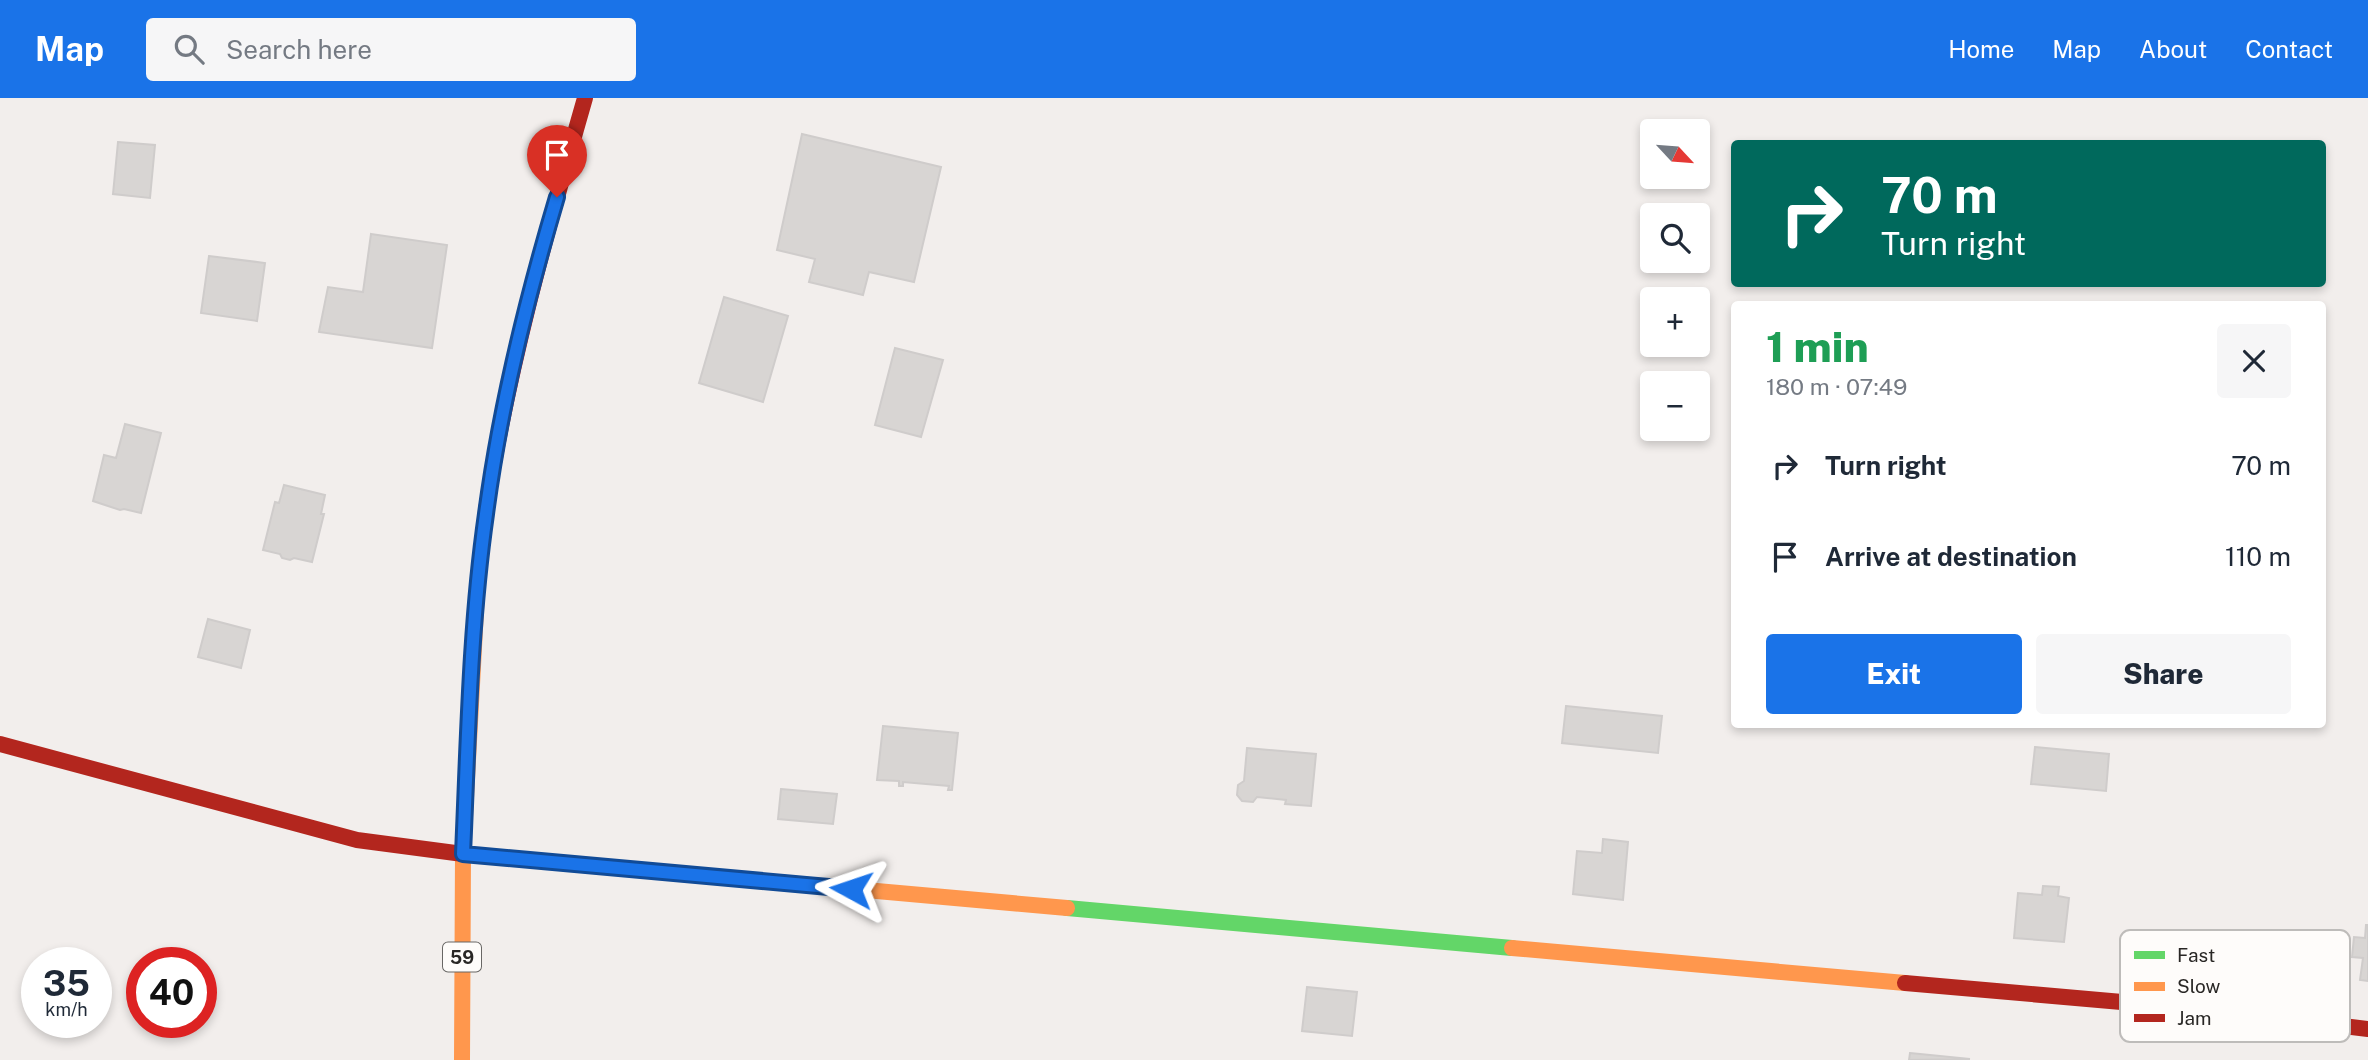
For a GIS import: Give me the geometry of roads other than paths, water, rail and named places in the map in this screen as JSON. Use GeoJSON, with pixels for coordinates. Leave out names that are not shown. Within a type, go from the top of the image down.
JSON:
{"type":"FeatureCollection","features":[{"type":"Feature","properties":{"kind":"street","name":"59"},"geometry":{"type":"LineString","coordinates":[[462,1060],[463,854],[477,591],[485,516],[498,434],[538,264],[585,98]]}},
{"type":"Feature","properties":{"kind":"street"},"geometry":{"type":"LineString","coordinates":[[0,744],[357,840],[463,854],[2120,1002]]}},
{"type":"Feature","properties":{"kind":"street"},"geometry":{"type":"LineString","coordinates":[[2350,1027],[2368,1029]]}}]}
